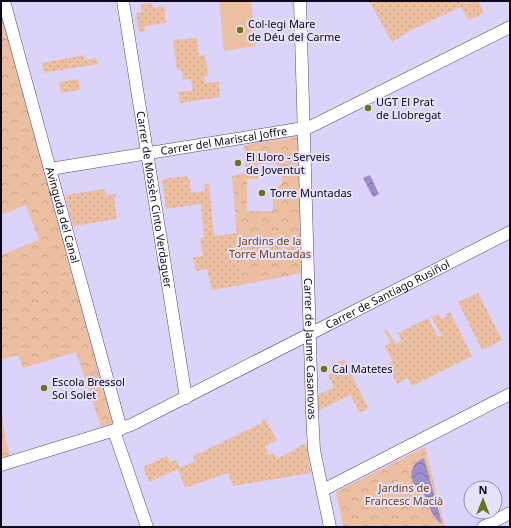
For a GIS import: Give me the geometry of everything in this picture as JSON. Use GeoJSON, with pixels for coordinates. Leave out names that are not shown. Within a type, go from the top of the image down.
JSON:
{"type":"FeatureCollection","features":[{"type":"Feature","properties":{"kind":"street","name":"Avinguda del Canal"},"geometry":{"type":"LineString","coordinates":[[4,1],[50,168],[117,430],[147,527]]}},
{"type":"Feature","properties":{"kind":"street","name":"Carrer de Mossèn Cinto Verdaguer"},"geometry":{"type":"LineString","coordinates":[[123,1],[186,398]]}},
{"type":"Feature","properties":{"kind":"street","name":"Carrer de Jaume Casanovas"},"geometry":{"type":"LineString","coordinates":[[300,1],[309,335],[314,450],[330,527]]}},
{"type":"Feature","properties":{"kind":"street","name":"Carrer del Mariscal Joffre"},"geometry":{"type":"LineString","coordinates":[[50,168],[304,128],[323,121],[510,27]]}},
{"type":"Feature","properties":{"kind":"street","name":"Carrer de Santiago Rusiñol"},"geometry":{"type":"LineString","coordinates":[[1,465],[117,430],[186,398],[510,232]]}},
{"type":"Feature","properties":{"kind":"street"},"geometry":{"type":"LineString","coordinates":[[323,490],[510,394]]}},
{"type":"Feature","properties":{"kind":"street"},"geometry":{"type":"LineString","coordinates":[[483,527],[510,513]]}},
{"type":"Feature","properties":{"kind":"green space"},"geometry":{"type":"Polygon","coordinates":[[[1,1],[10,1],[123,420],[101,427],[76,352],[23,368],[18,355],[1,360],[1,255],[39,240],[26,205],[1,215],[1,1]]]}},
{"type":"Feature","properties":{"kind":"green space"},"geometry":{"type":"Polygon","coordinates":[[[219,1],[251,1],[256,46],[224,51],[219,1]]]}},
{"type":"Feature","properties":{"kind":"green space"},"geometry":{"type":"Polygon","coordinates":[[[369,1],[464,1],[465,3],[478,1],[484,13],[468,20],[461,7],[411,30],[392,42],[369,1]]]}},
{"type":"Feature","properties":{"kind":"green space"},"geometry":{"type":"Polygon","coordinates":[[[152,3],[153,8],[164,6],[166,23],[145,26],[145,31],[139,32],[136,13],[142,12],[141,4],[152,3]]]}},
{"type":"Feature","properties":{"kind":"green space"},"geometry":{"type":"Polygon","coordinates":[[[197,38],[199,56],[205,55],[208,76],[204,77],[205,83],[219,82],[220,97],[180,103],[178,92],[193,90],[191,79],[183,80],[182,70],[177,70],[173,40],[197,38]]]}},
{"type":"Feature","properties":{"kind":"green space"},"geometry":{"type":"Polygon","coordinates":[[[84,55],[85,60],[96,58],[98,64],[44,73],[42,63],[84,55]]]}},
{"type":"Feature","properties":{"kind":"green space"},"geometry":{"type":"Polygon","coordinates":[[[78,79],[80,90],[61,93],[59,82],[78,79]]]}},
{"type":"Feature","properties":{"kind":"green space","name":"Jardins de la Torre Muntadas"},"geometry":{"type":"Polygon","coordinates":[[[298,137],[302,273],[241,285],[232,176],[246,173],[244,145],[298,137]],[[258,164],[258,179],[247,179],[247,211],[273,211],[273,199],[278,199],[277,187],[282,183],[282,176],[277,173],[277,164],[258,164]]]}},
{"type":"Feature","properties":{"kind":"green space"},"geometry":{"type":"Polygon","coordinates":[[[187,176],[188,179],[190,179],[191,193],[205,191],[204,184],[209,184],[214,236],[237,233],[241,285],[212,290],[207,269],[196,271],[193,257],[203,256],[200,238],[204,238],[201,204],[166,209],[162,179],[187,176]]]}},
{"type":"Feature","properties":{"kind":"green space"},"geometry":{"type":"Polygon","coordinates":[[[105,189],[106,195],[115,194],[116,198],[114,198],[117,219],[73,226],[65,195],[105,189]]]}},
{"type":"Feature","properties":{"kind":"green space"},"geometry":{"type":"Polygon","coordinates":[[[478,293],[502,340],[482,350],[458,302],[478,293]]]}},
{"type":"Feature","properties":{"kind":"green space"},"geometry":{"type":"Polygon","coordinates":[[[450,312],[472,356],[412,386],[408,378],[397,384],[388,365],[393,362],[385,346],[391,343],[384,331],[387,330],[396,344],[402,341],[398,333],[428,318],[438,337],[442,335],[431,317],[438,314],[441,319],[447,317],[446,314],[450,312]]]}},
{"type":"Feature","properties":{"kind":"green space"},"geometry":{"type":"Polygon","coordinates":[[[344,359],[368,408],[360,413],[350,395],[318,411],[318,395],[334,387],[328,375],[333,373],[330,366],[344,359]]]}},
{"type":"Feature","properties":{"kind":"green space"},"geometry":{"type":"Polygon","coordinates":[[[1,409],[6,442],[11,458],[1,461],[1,409]]]}},
{"type":"Feature","properties":{"kind":"green space"},"geometry":{"type":"Polygon","coordinates":[[[265,419],[277,440],[265,447],[269,455],[274,453],[277,459],[306,443],[311,473],[233,486],[228,473],[185,488],[178,469],[149,482],[143,467],[167,456],[170,462],[176,460],[180,468],[195,461],[193,456],[262,423],[265,419]]]}},
{"type":"Feature","properties":{"kind":"green space","name":"Jardins de Francesc Macià"},"geometry":{"type":"Polygon","coordinates":[[[425,447],[445,527],[343,527],[336,492],[425,447]]]}},
{"type":"Feature","properties":{"kind":"water"},"geometry":{"type":"Polygon","coordinates":[[[370,175],[379,194],[373,197],[363,178],[370,175]]]}},
{"type":"Feature","properties":{"kind":"water"},"geometry":{"type":"Polygon","coordinates":[[[424,458],[442,523],[436,520],[425,496],[413,482],[411,474],[412,470],[416,463],[424,458]]]}},
{"type":"Feature","properties":{"kind":"place","name":"Col·legi Mare de Déu del Carme"},"geometry":{"type":"Point","coordinates":[240,30]}},
{"type":"Feature","properties":{"kind":"place","name":"UGT El Prat de Llobregat"},"geometry":{"type":"Point","coordinates":[368,108]}},
{"type":"Feature","properties":{"kind":"place","name":"El Lloro - Serveis de Joventut"},"geometry":{"type":"Point","coordinates":[238,163]}},
{"type":"Feature","properties":{"kind":"place","name":"Torre Muntadas"},"geometry":{"type":"Point","coordinates":[262,193]}},
{"type":"Feature","properties":{"kind":"place","name":"Cal Matetes"},"geometry":{"type":"Point","coordinates":[324,369]}},
{"type":"Feature","properties":{"kind":"place","name":"Escola Bressol Sol Solet"},"geometry":{"type":"Point","coordinates":[44,388]}}]}
